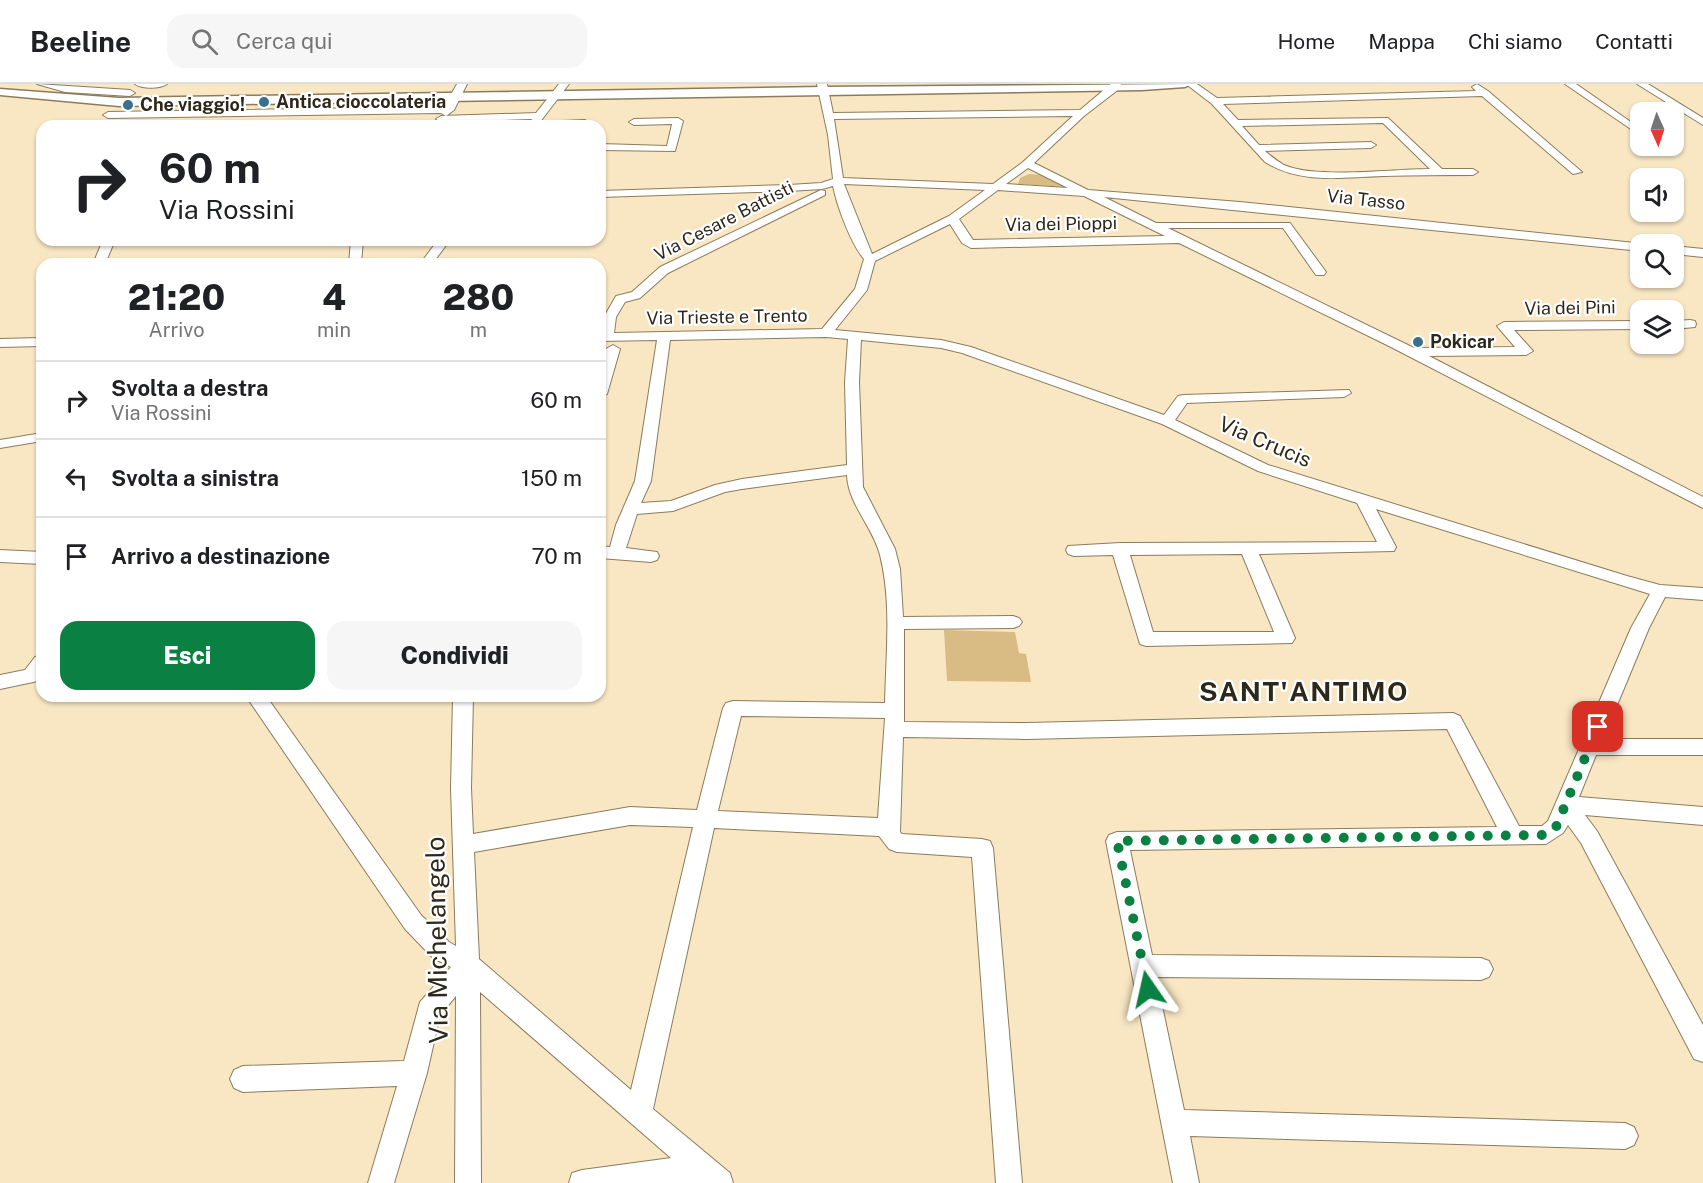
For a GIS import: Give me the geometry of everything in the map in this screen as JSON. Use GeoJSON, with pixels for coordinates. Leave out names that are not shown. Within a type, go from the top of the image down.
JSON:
{"type":"FeatureCollection","features":[{"type":"Feature","properties":{"kind":"street"},"geometry":{"type":"LineString","coordinates":[[42,84],[130,93]]}},
{"type":"Feature","properties":{"kind":"street"},"geometry":{"type":"LineString","coordinates":[[104,120],[119,102],[140,84],[162,84]]}},
{"type":"Feature","properties":{"kind":"street"},"geometry":{"type":"LineString","coordinates":[[440,120],[449,110],[462,84]]}},
{"type":"Feature","properties":{"kind":"street"},"geometry":{"type":"LineString","coordinates":[[536,120],[564,84]]}},
{"type":"Feature","properties":{"kind":"street"},"geometry":{"type":"LineString","coordinates":[[0,92],[119,102],[456,97],[759,87],[1185,84]]}},
{"type":"Feature","properties":{"kind":"street"},"geometry":{"type":"LineString","coordinates":[[1191,84],[1206,92],[1256,148],[1271,162],[1282,167],[1316,174],[1473,172]]}},
{"type":"Feature","properties":{"kind":"street"},"geometry":{"type":"LineString","coordinates":[[1473,84],[1577,172]]}},
{"type":"Feature","properties":{"kind":"street"},"geometry":{"type":"LineString","coordinates":[[1570,84],[1630,125]]}},
{"type":"Feature","properties":{"kind":"street"},"geometry":{"type":"LineString","coordinates":[[1642,84],[1703,122]]}},
{"type":"Feature","properties":{"kind":"street"},"geometry":{"type":"LineString","coordinates":[[826,333],[861,290],[870,259],[952,218],[1027,164],[1116,86]]}},
{"type":"Feature","properties":{"kind":"street"},"geometry":{"type":"LineString","coordinates":[[823,87],[830,117],[826,188],[870,259]]}},
{"type":"Feature","properties":{"kind":"street"},"geometry":{"type":"LineString","coordinates":[[1213,100],[1485,93]]}},
{"type":"Feature","properties":{"kind":"street"},"geometry":{"type":"LineString","coordinates":[[378,120],[382,110]]}},
{"type":"Feature","properties":{"kind":"street"},"geometry":{"type":"LineString","coordinates":[[108,115],[449,110]]}},
{"type":"Feature","properties":{"kind":"street"},"geometry":{"type":"LineString","coordinates":[[830,117],[1084,113]]}},
{"type":"Feature","properties":{"kind":"street"},"geometry":{"type":"LineString","coordinates":[[1236,123],[1385,120],[1439,172]]}},
{"type":"Feature","properties":{"kind":"street"},"geometry":{"type":"LineString","coordinates":[[606,147],[672,148],[678,121],[634,122]]}},
{"type":"Feature","properties":{"kind":"street"},"geometry":{"type":"LineString","coordinates":[[1256,148],[1371,145]]}},
{"type":"Feature","properties":{"kind":"street"},"geometry":{"type":"LineString","coordinates":[[1027,164],[1156,225],[1411,352],[1703,502]]}},
{"type":"Feature","properties":{"kind":"street","name":"Via Tasso"},"geometry":{"type":"LineString","coordinates":[[606,194],[826,188],[994,187],[1219,203],[1630,246]]}},
{"type":"Feature","properties":{"kind":"street","name":"Via Cesare Battisti"},"geometry":{"type":"LineString","coordinates":[[607,341],[610,317],[620,299],[636,295],[664,270],[826,188]]}},
{"type":"Feature","properties":{"kind":"street","name":"Via dei Pioppi"},"geometry":{"type":"LineString","coordinates":[[952,218],[966,241],[971,244],[1184,239]]}},
{"type":"Feature","properties":{"kind":"street"},"geometry":{"type":"LineString","coordinates":[[1156,225],[1286,225],[1320,272]]}},
{"type":"Feature","properties":{"kind":"street"},"geometry":{"type":"LineString","coordinates":[[1684,251],[1703,253]]}},
{"type":"Feature","properties":{"kind":"street"},"geometry":{"type":"LineString","coordinates":[[1684,324],[1690,324]]}},
{"type":"Feature","properties":{"kind":"street","name":"Via dei Pini"},"geometry":{"type":"LineString","coordinates":[[1411,352],[1526,351],[1504,326],[1630,325]]}},
{"type":"Feature","properties":{"kind":"street","name":"Via Trieste e Trento"},"geometry":{"type":"LineString","coordinates":[[607,341],[664,336],[826,333],[855,336]]}},
{"type":"Feature","properties":{"kind":"street"},"geometry":{"type":"LineString","coordinates":[[618,553],[624,525],[633,509],[643,481],[664,336]]}},
{"type":"Feature","properties":{"kind":"street"},"geometry":{"type":"LineString","coordinates":[[855,336],[852,382],[855,487],[861,502],[885,542],[892,582],[895,623],[895,720],[888,827],[890,836],[897,843],[982,848],[1009,1183]]}},
{"type":"Feature","properties":{"kind":"street","name":"Via Crucis"},"geometry":{"type":"LineString","coordinates":[[855,336],[941,344],[966,350],[1167,421],[1263,468],[1660,591],[1699,598]]}},
{"type":"Feature","properties":{"kind":"street"},"geometry":{"type":"LineString","coordinates":[[0,344],[36,342]]}},
{"type":"Feature","properties":{"kind":"street"},"geometry":{"type":"LineString","coordinates":[[1167,421],[1183,399],[1344,393]]}},
{"type":"Feature","properties":{"kind":"street"},"geometry":{"type":"LineString","coordinates":[[0,444],[36,438]]}},
{"type":"Feature","properties":{"kind":"street"},"geometry":{"type":"LineString","coordinates":[[633,509],[673,506],[721,488],[742,484],[854,469]]}},
{"type":"Feature","properties":{"kind":"street"},"geometry":{"type":"LineString","coordinates":[[1074,550],[1388,547],[1364,501]]}},
{"type":"Feature","properties":{"kind":"street"},"geometry":{"type":"LineString","coordinates":[[1120,549],[1146,639],[1286,638],[1248,548]]}},
{"type":"Feature","properties":{"kind":"street"},"geometry":{"type":"LineString","coordinates":[[606,552],[651,556]]}},
{"type":"Feature","properties":{"kind":"street"},"geometry":{"type":"LineString","coordinates":[[0,556],[36,558]]}},
{"type":"Feature","properties":{"kind":"street"},"geometry":{"type":"LineString","coordinates":[[1186,1183],[1117,841],[1545,835],[1556,827],[1640,628],[1660,591]]}},
{"type":"Feature","properties":{"kind":"street"},"geometry":{"type":"LineString","coordinates":[[895,623],[1013,622]]}},
{"type":"Feature","properties":{"kind":"street"},"geometry":{"type":"LineString","coordinates":[[0,682],[31,676],[36,670]]}},
{"type":"Feature","properties":{"kind":"street"},"geometry":{"type":"LineString","coordinates":[[260,702],[413,922],[441,950],[468,964],[488,984],[711,1175]]}},
{"type":"Feature","properties":{"kind":"street","name":"Via Michelangelo"},"geometry":{"type":"LineString","coordinates":[[463,702],[461,788],[468,964],[468,1183]]}},
{"type":"Feature","properties":{"kind":"street"},"geometry":{"type":"LineString","coordinates":[[639,1113],[705,819],[733,708],[1026,731],[1453,721],[1513,836]]}},
{"type":"Feature","properties":{"kind":"street"},"geometry":{"type":"LineString","coordinates":[[1589,747],[1703,747]]}},
{"type":"Feature","properties":{"kind":"street"},"geometry":{"type":"LineString","coordinates":[[1565,805],[1702,817]]}},
{"type":"Feature","properties":{"kind":"street"},"geometry":{"type":"LineString","coordinates":[[1565,805],[1589,837],[1703,1050]]}},
{"type":"Feature","properties":{"kind":"street"},"geometry":{"type":"LineString","coordinates":[[463,845],[630,816],[888,827]]}},
{"type":"Feature","properties":{"kind":"street"},"geometry":{"type":"LineString","coordinates":[[381,1183],[414,1073],[429,1010],[468,964]]}},
{"type":"Feature","properties":{"kind":"street"},"geometry":{"type":"LineString","coordinates":[[1143,966],[1481,969]]}},
{"type":"Feature","properties":{"kind":"street"},"geometry":{"type":"LineString","coordinates":[[243,1079],[414,1073]]}},
{"type":"Feature","properties":{"kind":"street"},"geometry":{"type":"LineString","coordinates":[[1173,1123],[1625,1136]]}},
{"type":"Feature","properties":{"kind":"street"},"geometry":{"type":"LineString","coordinates":[[582,1183],[711,1175]]}},
{"type":"Feature","properties":{"kind":"shaded area"},"geometry":{"type":"Polygon","coordinates":[[[1029,174],[1044,175],[1068,187],[1018,184],[1020,178],[1029,174]]]}},
{"type":"Feature","properties":{"kind":"shaded area"},"geometry":{"type":"Polygon","coordinates":[[[944,630],[1015,632],[1019,653],[1026,654],[1031,682],[947,681],[944,630]]]}},
{"type":"Feature","properties":{"kind":"place","name":"Antica cioccolateria"},"geometry":{"type":"Point","coordinates":[264,102]}},
{"type":"Feature","properties":{"kind":"place","name":"Che viaggio!"},"geometry":{"type":"Point","coordinates":[128,105]}},
{"type":"Feature","properties":{"kind":"place","name":"Pokicar"},"geometry":{"type":"Point","coordinates":[1418,342]}},
{"type":"Feature","properties":{"kind":"district","name":"SANT'ANTIMO"},"geometry":{"type":"Point","coordinates":[1304,692]}},
{"type":"Feature","properties":{"kind":"route"},"geometry":{"type":"LineString","coordinates":[[1148,989],[1117,841],[1170,838],[1545,835],[1556,827],[1598,727]]}}]}
